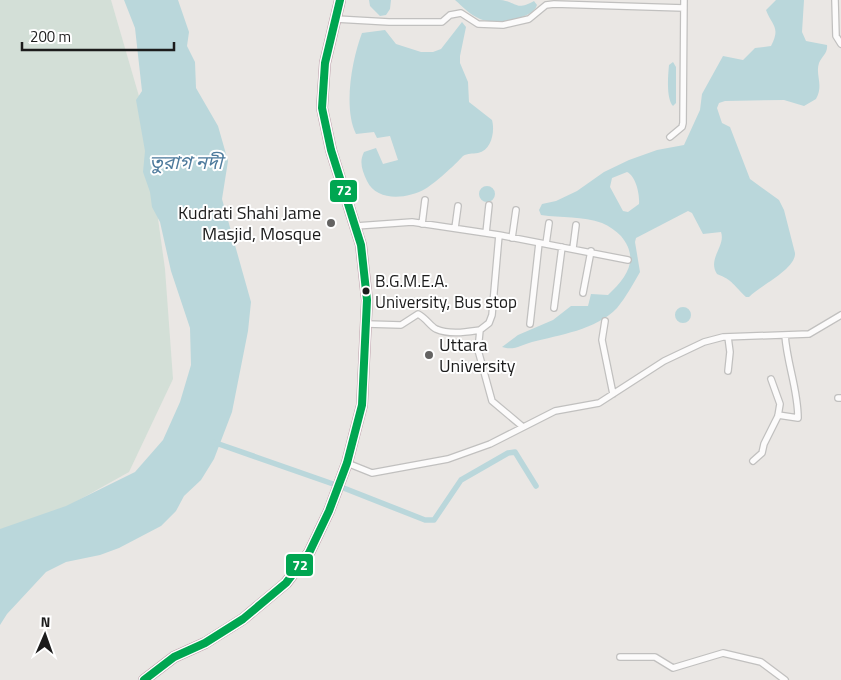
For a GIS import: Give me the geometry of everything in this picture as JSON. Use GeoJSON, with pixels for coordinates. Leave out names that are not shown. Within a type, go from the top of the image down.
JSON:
{"type":"FeatureCollection","features":[{"type":"Feature","properties":{"kind":"highway"},"geometry":{"type":"LineString","coordinates":[[144,680],[174,657],[205,643],[244,620],[286,583],[309,553],[346,466],[362,405],[367,324],[365,274],[361,245],[331,150],[322,108],[325,63],[340,0]]}},
{"type":"Feature","properties":{"kind":"street"},"geometry":{"type":"LineString","coordinates":[[670,137],[682,127],[683,123],[684,0]]}},
{"type":"Feature","properties":{"kind":"street"},"geometry":{"type":"LineString","coordinates":[[835,0],[836,36],[841,44]]}},
{"type":"Feature","properties":{"kind":"street"},"geometry":{"type":"LineString","coordinates":[[336,19],[442,22],[450,15],[461,13],[478,24],[503,25],[528,19],[546,5],[554,4],[684,8]]}},
{"type":"Feature","properties":{"kind":"street"},"geometry":{"type":"LineString","coordinates":[[422,224],[425,200]]}},
{"type":"Feature","properties":{"kind":"street"},"geometry":{"type":"LineString","coordinates":[[486,233],[489,205]]}},
{"type":"Feature","properties":{"kind":"street"},"geometry":{"type":"LineString","coordinates":[[455,228],[458,206]]}},
{"type":"Feature","properties":{"kind":"street"},"geometry":{"type":"LineString","coordinates":[[512,238],[516,210]]}},
{"type":"Feature","properties":{"kind":"street"},"geometry":{"type":"LineString","coordinates":[[546,244],[549,222]]}},
{"type":"Feature","properties":{"kind":"street"},"geometry":{"type":"LineString","coordinates":[[356,226],[382,223],[422,224],[455,228],[591,251],[628,260]]}},
{"type":"Feature","properties":{"kind":"street"},"geometry":{"type":"LineString","coordinates":[[573,248],[576,225]]}},
{"type":"Feature","properties":{"kind":"street"},"geometry":{"type":"LineString","coordinates":[[367,324],[401,325],[418,314],[426,318],[435,328],[448,332],[480,330],[489,323],[492,315],[500,235]]}},
{"type":"Feature","properties":{"kind":"street"},"geometry":{"type":"LineString","coordinates":[[530,324],[539,243]]}},
{"type":"Feature","properties":{"kind":"street"},"geometry":{"type":"LineString","coordinates":[[554,308],[562,246]]}},
{"type":"Feature","properties":{"kind":"street"},"geometry":{"type":"LineString","coordinates":[[583,293],[591,251]]}},
{"type":"Feature","properties":{"kind":"street"},"geometry":{"type":"LineString","coordinates":[[346,466],[372,473],[423,465],[490,444],[560,410],[599,403],[664,361],[704,342],[728,336],[809,334],[841,315]]}},
{"type":"Feature","properties":{"kind":"street"},"geometry":{"type":"LineString","coordinates":[[605,321],[602,340],[613,394]]}},
{"type":"Feature","properties":{"kind":"street"},"geometry":{"type":"LineString","coordinates":[[480,330],[478,350],[492,401],[523,427]]}},
{"type":"Feature","properties":{"kind":"street"},"geometry":{"type":"LineString","coordinates":[[728,336],[730,352],[728,371]]}},
{"type":"Feature","properties":{"kind":"street"},"geometry":{"type":"LineString","coordinates":[[778,415],[798,418],[798,398],[788,363],[785,336]]}},
{"type":"Feature","properties":{"kind":"street"},"geometry":{"type":"LineString","coordinates":[[753,461],[762,453],[764,444],[778,415],[780,404],[771,379]]}},
{"type":"Feature","properties":{"kind":"street"},"geometry":{"type":"LineString","coordinates":[[620,657],[655,657],[673,668],[723,653],[761,662],[785,680]]}},
{"type":"Feature","properties":{"kind":"shaded area"},"geometry":{"type":"Polygon","coordinates":[[[0,0],[111,0],[143,110],[165,269],[173,379],[129,472],[0,544],[0,0]]]}},
{"type":"Feature","properties":{"kind":"water","name":"তুরাগ নদী"},"geometry":{"type":"Polygon","coordinates":[[[124,0],[178,0],[189,32],[187,46],[195,62],[196,88],[218,126],[228,161],[222,199],[251,302],[248,331],[232,412],[214,459],[201,480],[184,496],[176,511],[161,526],[119,548],[100,555],[66,562],[46,572],[7,614],[0,625],[0,529],[66,506],[135,472],[163,440],[180,402],[191,365],[190,328],[171,271],[160,222],[152,207],[150,192],[143,172],[145,151],[136,100],[142,91],[135,28],[124,0]]]}},
{"type":"Feature","properties":{"kind":"water"},"geometry":{"type":"Polygon","coordinates":[[[369,0],[391,0],[390,9],[386,15],[380,16],[370,6],[369,0]]]}},
{"type":"Feature","properties":{"kind":"water"},"geometry":{"type":"Polygon","coordinates":[[[455,0],[500,0],[519,6],[534,1],[537,5],[534,10],[520,18],[486,21],[476,17],[455,0]]]}},
{"type":"Feature","properties":{"kind":"water"},"geometry":{"type":"Polygon","coordinates":[[[776,0],[804,0],[802,32],[806,41],[827,45],[827,50],[818,67],[819,89],[816,99],[804,106],[784,100],[725,101],[719,103],[717,108],[722,123],[730,127],[750,179],[779,200],[784,210],[795,253],[790,265],[749,297],[746,297],[730,281],[717,274],[714,263],[721,242],[721,232],[703,234],[692,213],[688,211],[636,238],[640,272],[617,308],[599,322],[577,331],[514,348],[502,347],[518,335],[553,320],[571,306],[588,306],[591,294],[608,295],[621,281],[629,267],[630,252],[627,244],[615,230],[595,221],[541,215],[539,210],[542,204],[556,201],[577,191],[604,172],[629,160],[657,150],[684,145],[700,110],[702,94],[723,56],[743,60],[755,48],[771,46],[775,30],[766,10],[776,0]],[[627,172],[612,178],[610,187],[623,211],[628,212],[639,204],[637,186],[627,172]]]}},
{"type":"Feature","properties":{"kind":"water"},"geometry":{"type":"Polygon","coordinates":[[[462,22],[466,27],[460,63],[468,82],[469,102],[492,120],[493,134],[491,140],[483,151],[463,156],[425,189],[410,195],[393,197],[378,193],[367,181],[364,173],[361,163],[364,152],[376,148],[383,164],[398,160],[390,136],[377,138],[374,132],[356,134],[352,123],[350,84],[355,56],[362,33],[385,30],[396,44],[421,52],[433,52],[441,49],[462,22]]]}},
{"type":"Feature","properties":{"kind":"water"},"geometry":{"type":"Polygon","coordinates":[[[673,62],[676,67],[676,103],[673,106],[669,98],[668,81],[669,65],[673,62]]]}},
{"type":"Feature","properties":{"kind":"water"},"geometry":{"type":"Polygon","coordinates":[[[487,186],[495,194],[487,202],[479,194],[487,186]]]}},
{"type":"Feature","properties":{"kind":"water"},"geometry":{"type":"Polygon","coordinates":[[[683,307],[691,315],[683,323],[675,315],[683,307]]]}},
{"type":"Feature","properties":{"kind":"waterway"},"geometry":{"type":"LineString","coordinates":[[213,442],[336,485],[425,520],[434,520],[461,480],[508,453],[515,452],[536,486]]}},
{"type":"Feature","properties":{"kind":"transit line","name":"72"},"geometry":{"type":"LineString","coordinates":[[144,680],[174,657],[205,643],[243,619],[286,583],[309,553],[329,511],[347,463],[362,405],[367,300],[361,245],[331,150],[322,108],[325,63],[340,0]]}},
{"type":"Feature","properties":{"kind":"place","name":"Kudrati Shahi Jame Masjid, Mosque"},"geometry":{"type":"Point","coordinates":[331,223]}},
{"type":"Feature","properties":{"kind":"place","name":"B.G.M.E.A. University, Bus stop"},"geometry":{"type":"Point","coordinates":[366,291]}},
{"type":"Feature","properties":{"kind":"place","name":"Uttara University"},"geometry":{"type":"Point","coordinates":[429,355]}}]}
